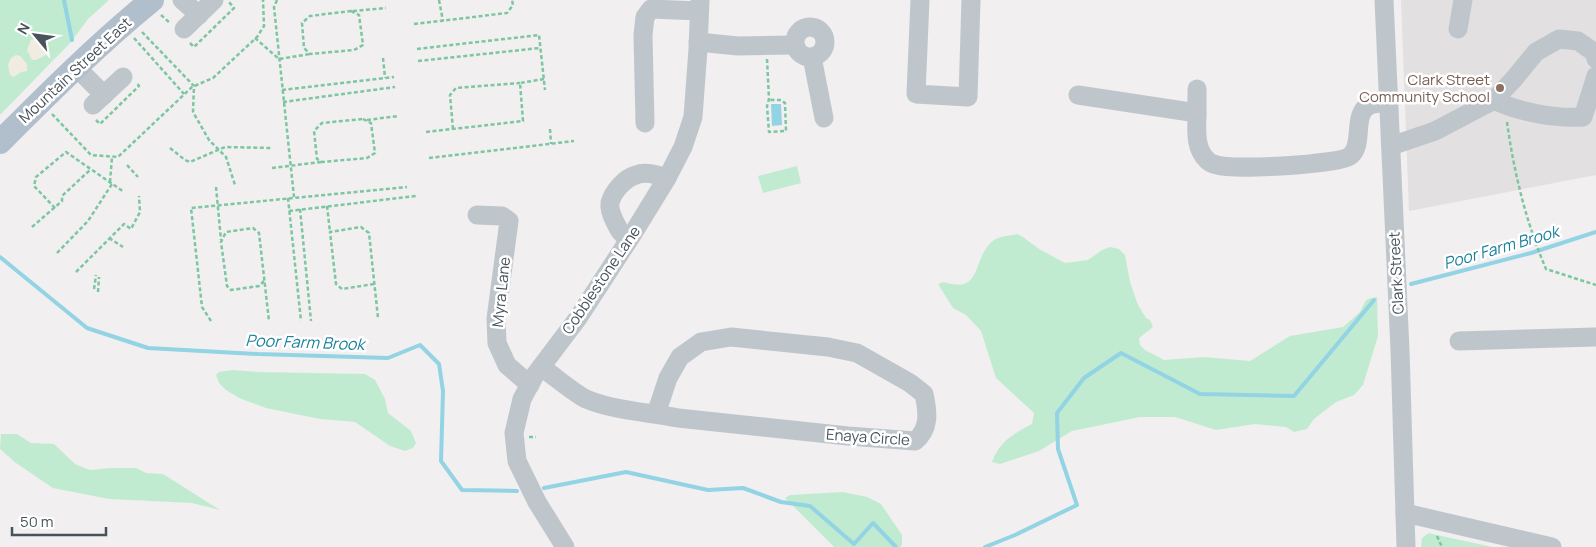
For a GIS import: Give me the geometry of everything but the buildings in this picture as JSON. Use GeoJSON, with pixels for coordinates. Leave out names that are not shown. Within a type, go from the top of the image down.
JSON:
{"type":"FeatureCollection","features":[{"type":"Feature","properties":{"kind":"main road","name":"Mountain Street East"},"geometry":{"type":"LineString","coordinates":[[0,142],[76,67],[152,0]]}},
{"type":"Feature","properties":{"kind":"street"},"geometry":{"type":"LineString","coordinates":[[182,0],[199,15]]}},
{"type":"Feature","properties":{"kind":"street"},"geometry":{"type":"LineString","coordinates":[[184,29],[214,0]]}},
{"type":"Feature","properties":{"kind":"street"},"geometry":{"type":"LineString","coordinates":[[920,0],[916,94],[968,97],[971,0]]}},
{"type":"Feature","properties":{"kind":"street","name":"Clark Street"},"geometry":{"type":"LineString","coordinates":[[1384,0],[1406,547]]}},
{"type":"Feature","properties":{"kind":"street"},"geometry":{"type":"LineString","coordinates":[[1458,29],[1464,0]]}},
{"type":"Feature","properties":{"kind":"street"},"geometry":{"type":"LineString","coordinates":[[645,124],[643,35],[645,17],[651,9],[699,6]]}},
{"type":"Feature","properties":{"kind":"street","name":"Cobblestone Lane"},"geometry":{"type":"LineString","coordinates":[[565,547],[537,502],[517,461],[514,433],[522,399],[541,367],[578,318],[629,239],[667,178],[683,147],[693,118],[699,6]]}},
{"type":"Feature","properties":{"kind":"street"},"geometry":{"type":"LineString","coordinates":[[812,27],[820,31],[825,37],[825,48],[819,55],[812,57],[801,55],[795,45],[796,36],[803,28],[812,27]]}},
{"type":"Feature","properties":{"kind":"street"},"geometry":{"type":"LineString","coordinates":[[1391,146],[1435,131],[1500,103],[1513,80],[1536,52],[1559,39],[1578,42],[1595,53],[1596,58]]}},
{"type":"Feature","properties":{"kind":"street"},"geometry":{"type":"LineString","coordinates":[[698,42],[738,46],[795,45]]}},
{"type":"Feature","properties":{"kind":"street"},"geometry":{"type":"LineString","coordinates":[[812,57],[824,118]]}},
{"type":"Feature","properties":{"kind":"street"},"geometry":{"type":"LineString","coordinates":[[76,67],[99,100],[123,77]]}},
{"type":"Feature","properties":{"kind":"street"},"geometry":{"type":"LineString","coordinates":[[1500,103],[1542,114],[1571,118],[1590,118],[1596,76]]}},
{"type":"Feature","properties":{"kind":"street"},"geometry":{"type":"LineString","coordinates":[[1197,89],[1197,142],[1200,152],[1210,162],[1222,166],[1289,166],[1332,162],[1348,157],[1356,149],[1358,125],[1365,109],[1372,104],[1389,103]]}},
{"type":"Feature","properties":{"kind":"street"},"geometry":{"type":"LineString","coordinates":[[1078,95],[1197,113]]}},
{"type":"Feature","properties":{"kind":"street"},"geometry":{"type":"LineString","coordinates":[[629,239],[621,235],[611,214],[610,203],[618,188],[636,174],[654,174],[667,178]]}},
{"type":"Feature","properties":{"kind":"street","name":"Myra Lane"},"geometry":{"type":"LineString","coordinates":[[478,214],[502,216],[509,221],[496,319],[497,343],[507,365],[530,385]]}},
{"type":"Feature","properties":{"kind":"street"},"geometry":{"type":"LineString","coordinates":[[1459,341],[1596,336]]}},
{"type":"Feature","properties":{"kind":"street","name":"Enaya Circle"},"geometry":{"type":"LineString","coordinates":[[541,367],[585,398],[630,411],[678,418],[915,442],[923,435],[928,413],[924,394],[910,383],[857,353],[828,347],[731,337],[701,342],[680,357],[668,378],[656,414]]}},
{"type":"Feature","properties":{"kind":"street"},"geometry":{"type":"LineString","coordinates":[[1405,512],[1552,547]]}},
{"type":"Feature","properties":{"kind":"path"},"geometry":{"type":"LineString","coordinates":[[49,111],[91,155],[118,157],[184,94],[194,86],[214,78],[255,38],[264,26],[263,0]]}},
{"type":"Feature","properties":{"kind":"path"},"geometry":{"type":"LineString","coordinates":[[277,0],[274,7],[294,197]]}},
{"type":"Feature","properties":{"kind":"path"},"geometry":{"type":"LineString","coordinates":[[439,0],[443,20]]}},
{"type":"Feature","properties":{"kind":"path"},"geometry":{"type":"LineString","coordinates":[[414,24],[507,13],[513,5],[512,0]]}},
{"type":"Feature","properties":{"kind":"path"},"geometry":{"type":"LineString","coordinates":[[310,54],[304,48],[302,23],[310,16],[386,8]]}},
{"type":"Feature","properties":{"kind":"path"},"geometry":{"type":"LineString","coordinates":[[279,59],[354,50],[363,44],[359,16],[351,11]]}},
{"type":"Feature","properties":{"kind":"path"},"geometry":{"type":"LineString","coordinates":[[140,29],[194,86],[193,112],[209,140],[226,157],[235,185]]}},
{"type":"Feature","properties":{"kind":"path"},"geometry":{"type":"LineString","coordinates":[[132,35],[184,94]]}},
{"type":"Feature","properties":{"kind":"path"},"geometry":{"type":"LineString","coordinates":[[417,49],[539,35],[545,90]]}},
{"type":"Feature","properties":{"kind":"path"},"geometry":{"type":"LineString","coordinates":[[255,38],[279,59]]}},
{"type":"Feature","properties":{"kind":"path"},"geometry":{"type":"LineString","coordinates":[[768,45],[767,70],[768,132],[786,131],[785,103],[781,100],[768,100]]}},
{"type":"Feature","properties":{"kind":"path"},"geometry":{"type":"LineString","coordinates":[[418,61],[540,48]]}},
{"type":"Feature","properties":{"kind":"path"},"geometry":{"type":"LineString","coordinates":[[383,58],[385,78]]}},
{"type":"Feature","properties":{"kind":"path"},"geometry":{"type":"LineString","coordinates":[[282,90],[394,77]]}},
{"type":"Feature","properties":{"kind":"path"},"geometry":{"type":"LineString","coordinates":[[453,129],[450,95],[456,88],[520,83],[544,79]]}},
{"type":"Feature","properties":{"kind":"path"},"geometry":{"type":"LineString","coordinates":[[426,132],[523,121],[520,83]]}},
{"type":"Feature","properties":{"kind":"path"},"geometry":{"type":"LineString","coordinates":[[283,102],[395,87]]}},
{"type":"Feature","properties":{"kind":"path"},"geometry":{"type":"LineString","coordinates":[[1500,103],[1533,238],[1546,270],[1596,285]]}},
{"type":"Feature","properties":{"kind":"path"},"geometry":{"type":"LineString","coordinates":[[322,162],[317,159],[314,132],[322,123],[398,116]]}},
{"type":"Feature","properties":{"kind":"path"},"geometry":{"type":"LineString","coordinates":[[272,168],[367,158],[375,153],[371,123],[366,120]]}},
{"type":"Feature","properties":{"kind":"path"},"geometry":{"type":"LineString","coordinates":[[550,129],[551,144]]}},
{"type":"Feature","properties":{"kind":"path"},"geometry":{"type":"LineString","coordinates":[[429,158],[574,141]]}},
{"type":"Feature","properties":{"kind":"path"},"geometry":{"type":"LineString","coordinates":[[170,148],[190,162],[225,147],[271,148]]}},
{"type":"Feature","properties":{"kind":"path"},"geometry":{"type":"LineString","coordinates":[[54,208],[34,186],[36,177],[66,152],[124,192]]}},
{"type":"Feature","properties":{"kind":"path"},"geometry":{"type":"LineString","coordinates":[[57,253],[88,221],[111,183],[112,157]]}},
{"type":"Feature","properties":{"kind":"path"},"geometry":{"type":"LineString","coordinates":[[127,165],[138,176]]}},
{"type":"Feature","properties":{"kind":"path"},"geometry":{"type":"LineString","coordinates":[[32,227],[62,201],[62,196],[91,170]]}},
{"type":"Feature","properties":{"kind":"path"},"geometry":{"type":"LineString","coordinates":[[216,187],[227,286],[231,290],[260,286],[264,281]]}},
{"type":"Feature","properties":{"kind":"path"},"geometry":{"type":"LineString","coordinates":[[210,321],[202,307],[191,208],[407,187]]}},
{"type":"Feature","properties":{"kind":"path"},"geometry":{"type":"LineString","coordinates":[[76,272],[124,224],[131,229],[140,212],[139,196]]}},
{"type":"Feature","properties":{"kind":"path"},"geometry":{"type":"LineString","coordinates":[[289,211],[416,196]]}},
{"type":"Feature","properties":{"kind":"path"},"geometry":{"type":"LineString","coordinates":[[288,198],[300,321]]}},
{"type":"Feature","properties":{"kind":"path"},"geometry":{"type":"LineString","coordinates":[[327,206],[336,284],[342,289],[374,284]]}},
{"type":"Feature","properties":{"kind":"path"},"geometry":{"type":"LineString","coordinates":[[300,209],[311,321]]}},
{"type":"Feature","properties":{"kind":"path"},"geometry":{"type":"LineString","coordinates":[[330,232],[361,227],[369,233],[378,318]]}},
{"type":"Feature","properties":{"kind":"path"},"geometry":{"type":"LineString","coordinates":[[221,242],[226,232],[253,228],[259,234],[269,321]]}},
{"type":"Feature","properties":{"kind":"path"},"geometry":{"type":"LineString","coordinates":[[109,238],[123,247]]}},
{"type":"Feature","properties":{"kind":"path"},"geometry":{"type":"LineString","coordinates":[[94,289],[98,276],[98,292]]}},
{"type":"Feature","properties":{"kind":"path"},"geometry":{"type":"LineString","coordinates":[[1435,533],[1442,547]]}},
{"type":"Feature","properties":{"kind":"shaded area","name":"Clark Street Community School"},"geometry":{"type":"Polygon","coordinates":[[[1401,0],[1596,0],[1596,175],[1409,211],[1401,0]]]}},
{"type":"Feature","properties":{"kind":"green space"},"geometry":{"type":"Polygon","coordinates":[[[0,0],[109,0],[88,19],[71,42],[0,115],[0,0]]]}},
{"type":"Feature","properties":{"kind":"green space"},"geometry":{"type":"Polygon","coordinates":[[[797,166],[801,183],[763,193],[758,176],[797,166]]]}},
{"type":"Feature","properties":{"kind":"green space"},"geometry":{"type":"Polygon","coordinates":[[[1017,234],[1065,263],[1088,260],[1110,247],[1119,249],[1125,255],[1130,282],[1138,305],[1153,327],[1139,338],[1140,345],[1145,350],[1164,360],[1204,357],[1250,361],[1290,336],[1343,327],[1360,312],[1366,300],[1377,297],[1378,336],[1363,385],[1354,395],[1336,402],[1314,419],[1307,429],[1294,432],[1286,427],[1255,424],[1216,430],[1175,417],[1140,417],[1072,431],[1039,451],[1000,464],[992,462],[1003,443],[1032,424],[1034,413],[996,378],[981,331],[966,315],[953,308],[938,284],[944,282],[957,285],[965,283],[971,279],[987,247],[994,240],[1017,234]]]}},
{"type":"Feature","properties":{"kind":"green space"},"geometry":{"type":"Polygon","coordinates":[[[232,370],[365,374],[375,380],[385,399],[388,413],[411,431],[416,443],[413,448],[405,451],[390,446],[355,422],[320,419],[266,408],[239,398],[219,383],[216,375],[219,372],[232,370]]]}},
{"type":"Feature","properties":{"kind":"green space"},"geometry":{"type":"Polygon","coordinates":[[[1,434],[17,434],[31,443],[54,444],[75,464],[90,470],[136,468],[146,473],[163,474],[220,510],[192,503],[109,499],[53,488],[16,463],[0,449],[1,434]]]}},
{"type":"Feature","properties":{"kind":"green space"},"geometry":{"type":"Polygon","coordinates":[[[843,492],[867,497],[881,504],[902,535],[902,545],[900,547],[834,547],[785,498],[790,495],[843,492]]]}},
{"type":"Feature","properties":{"kind":"green space"},"geometry":{"type":"Polygon","coordinates":[[[1429,533],[1493,547],[1421,547],[1422,538],[1429,533]]]}},
{"type":"Feature","properties":{"kind":"sand"},"geometry":{"type":"Polygon","coordinates":[[[34,39],[48,44],[48,54],[32,60],[27,50],[31,40],[34,39]]]}},
{"type":"Feature","properties":{"kind":"sand"},"geometry":{"type":"Polygon","coordinates":[[[16,55],[20,56],[27,64],[27,71],[21,72],[14,77],[10,75],[8,65],[11,58],[16,55]]]}},
{"type":"Feature","properties":{"kind":"water"},"geometry":{"type":"Polygon","coordinates":[[[771,104],[781,104],[782,125],[772,126],[771,104]]]}},
{"type":"Feature","properties":{"kind":"waterway"},"geometry":{"type":"LineString","coordinates":[[64,0],[72,40]]}},
{"type":"Feature","properties":{"kind":"waterway","name":"Poor Farm Brook"},"geometry":{"type":"LineString","coordinates":[[1411,284],[1531,253],[1596,232]]}},
{"type":"Feature","properties":{"kind":"waterway","name":"Poor Farm Brook"},"geometry":{"type":"LineString","coordinates":[[0,257],[87,328],[148,348],[388,358],[420,345],[439,364],[443,391],[441,461],[462,490],[517,491]]}},
{"type":"Feature","properties":{"kind":"waterway","name":"Poor Farm Brook"},"geometry":{"type":"LineString","coordinates":[[985,547],[1015,535],[1077,505],[1058,449],[1057,413],[1084,378],[1121,353],[1200,394],[1294,396],[1374,300]]}},
{"type":"Feature","properties":{"kind":"waterway","name":"Poor Farm Brook"},"geometry":{"type":"LineString","coordinates":[[544,488],[626,472],[708,490],[743,488],[781,502],[810,506],[854,544],[873,523],[896,547]]}},
{"type":"Feature","properties":{"kind":"place","name":"Clark Street Community School"},"geometry":{"type":"Point","coordinates":[1500,88]}}]}
